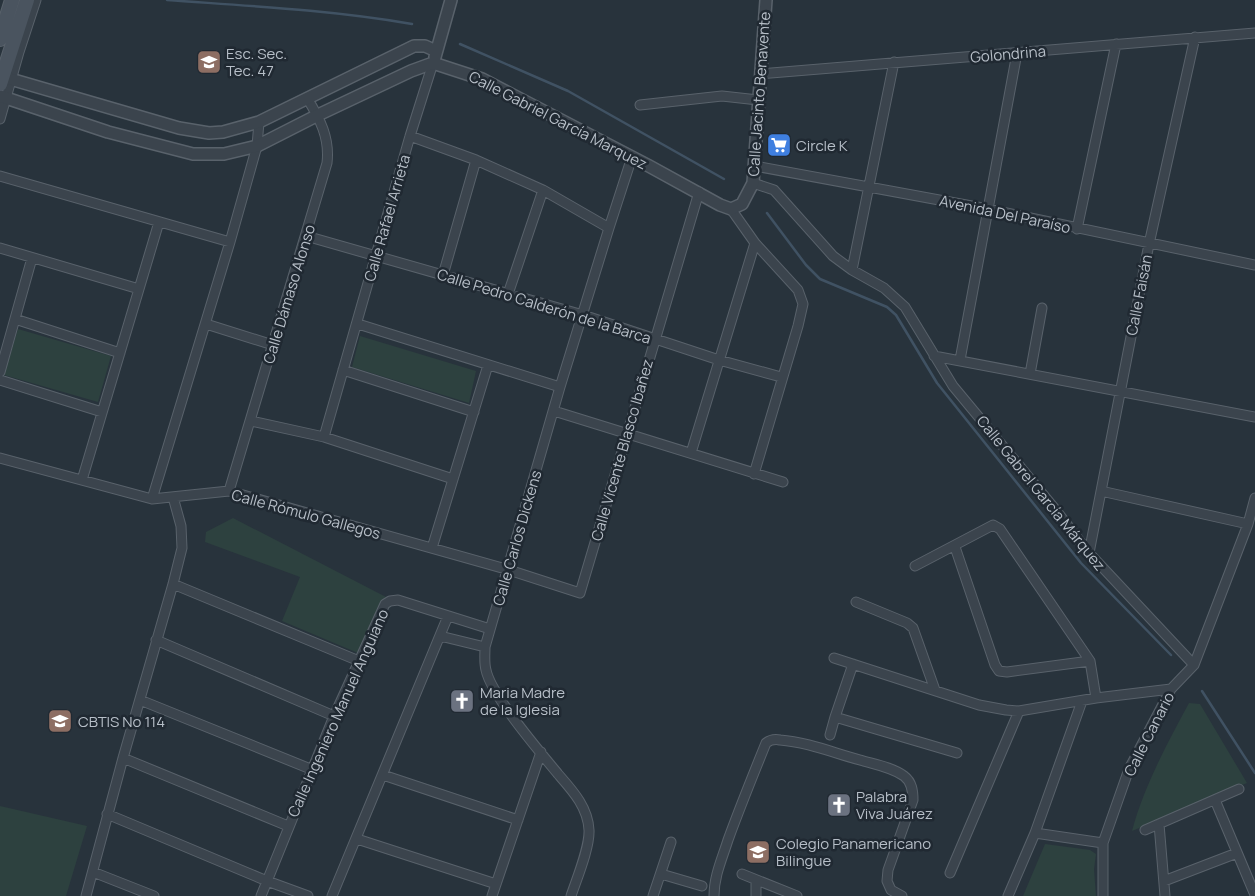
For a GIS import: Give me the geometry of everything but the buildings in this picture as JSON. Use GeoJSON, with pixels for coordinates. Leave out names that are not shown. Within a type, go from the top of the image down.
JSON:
{"type":"FeatureCollection","features":[{"type":"Feature","properties":{"kind":"main road"},"geometry":{"type":"LineString","coordinates":[[0,39],[12,0]]}},
{"type":"Feature","properties":{"kind":"main road"},"geometry":{"type":"LineString","coordinates":[[3,79],[10,49],[27,0]]}},
{"type":"Feature","properties":{"kind":"street"},"geometry":{"type":"LineString","coordinates":[[10,49],[36,0]]}},
{"type":"Feature","properties":{"kind":"street","name":"Calle Rafael Arrieta"},"geometry":{"type":"LineString","coordinates":[[324,437],[451,0]]}},
{"type":"Feature","properties":{"kind":"street","name":"Calle Jacinto Benavente"},"geometry":{"type":"LineString","coordinates":[[732,209],[742,204],[753,184],[766,0]]}},
{"type":"Feature","properties":{"kind":"street","name":"Golondrina"},"geometry":{"type":"LineString","coordinates":[[760,74],[1255,33]]}},
{"type":"Feature","properties":{"kind":"street","name":"Calle Faisán"},"geometry":{"type":"LineString","coordinates":[[1089,553],[1119,390],[1195,37]]}},
{"type":"Feature","properties":{"kind":"street"},"geometry":{"type":"LineString","coordinates":[[1077,229],[1116,44]]}},
{"type":"Feature","properties":{"kind":"street"},"geometry":{"type":"LineString","coordinates":[[0,119],[3,79],[179,128],[209,133],[223,132],[259,122],[414,46],[425,46],[436,51]]}},
{"type":"Feature","properties":{"kind":"street"},"geometry":{"type":"LineString","coordinates":[[960,360],[1017,53]]}},
{"type":"Feature","properties":{"kind":"street"},"geometry":{"type":"LineString","coordinates":[[852,270],[894,62]]}},
{"type":"Feature","properties":{"kind":"street"},"geometry":{"type":"LineString","coordinates":[[3,97],[108,132],[193,154],[224,154],[257,146],[318,115],[434,63]]}},
{"type":"Feature","properties":{"kind":"street","name":"Calle Gabriel García Marquez"},"geometry":{"type":"LineString","coordinates":[[434,63],[482,80],[699,192],[720,205],[732,209]]}},
{"type":"Feature","properties":{"kind":"street"},"geometry":{"type":"LineString","coordinates":[[640,105],[722,96],[758,100]]}},
{"type":"Feature","properties":{"kind":"street","name":"Calle Dámaso Alonso"},"geometry":{"type":"LineString","coordinates":[[229,492],[327,163],[327,139],[318,115],[308,98]]}},
{"type":"Feature","properties":{"kind":"street"},"geometry":{"type":"LineString","coordinates":[[152,499],[230,242],[257,146],[259,122]]}},
{"type":"Feature","properties":{"kind":"street"},"geometry":{"type":"LineString","coordinates":[[410,136],[476,160],[543,190],[608,228]]}},
{"type":"Feature","properties":{"kind":"street","name":"Calle Carlos Dickens"},"geometry":{"type":"LineString","coordinates":[[571,896],[589,840],[588,823],[577,796],[494,689],[486,671],[485,647],[509,570],[560,387],[608,228],[632,157]]}},
{"type":"Feature","properties":{"kind":"street"},"geometry":{"type":"LineString","coordinates":[[443,275],[476,160]]}},
{"type":"Feature","properties":{"kind":"street","name":"Avenida Del Paraíso"},"geometry":{"type":"LineString","coordinates":[[755,166],[988,209],[1255,266]]}},
{"type":"Feature","properties":{"kind":"street"},"geometry":{"type":"LineString","coordinates":[[0,176],[230,242]]}},
{"type":"Feature","properties":{"kind":"street","name":"Calle Gabrel García Márquez"},"geometry":{"type":"LineString","coordinates":[[753,184],[774,190],[833,256],[852,270],[884,288],[905,307],[953,386],[1089,553],[1194,666]]}},
{"type":"Feature","properties":{"kind":"street"},"geometry":{"type":"LineString","coordinates":[[508,294],[543,190]]}},
{"type":"Feature","properties":{"kind":"street","name":"Calle Vicente Blasco Ibañez"},"geometry":{"type":"LineString","coordinates":[[580,593],[699,192]]}},
{"type":"Feature","properties":{"kind":"street"},"geometry":{"type":"LineString","coordinates":[[732,209],[755,243],[798,290],[803,304],[754,474]]}},
{"type":"Feature","properties":{"kind":"street"},"geometry":{"type":"LineString","coordinates":[[82,480],[159,222]]}},
{"type":"Feature","properties":{"kind":"street","name":"Calle Pedro Calderón de la Barca"},"geometry":{"type":"LineString","coordinates":[[306,236],[583,315],[719,360],[781,378]]}},
{"type":"Feature","properties":{"kind":"street"},"geometry":{"type":"LineString","coordinates":[[691,453],[755,243]]}},
{"type":"Feature","properties":{"kind":"street"},"geometry":{"type":"LineString","coordinates":[[0,248],[139,289]]}},
{"type":"Feature","properties":{"kind":"street"},"geometry":{"type":"LineString","coordinates":[[0,372],[32,258]]}},
{"type":"Feature","properties":{"kind":"street"},"geometry":{"type":"LineString","coordinates":[[1030,374],[1042,308]]}},
{"type":"Feature","properties":{"kind":"street"},"geometry":{"type":"LineString","coordinates":[[14,320],[120,353]]}},
{"type":"Feature","properties":{"kind":"street"},"geometry":{"type":"LineString","coordinates":[[206,324],[273,345]]}},
{"type":"Feature","properties":{"kind":"street"},"geometry":{"type":"LineString","coordinates":[[358,324],[560,387]]}},
{"type":"Feature","properties":{"kind":"street"},"geometry":{"type":"LineString","coordinates":[[934,356],[1255,417]]}},
{"type":"Feature","properties":{"kind":"street"},"geometry":{"type":"LineString","coordinates":[[432,548],[488,365]]}},
{"type":"Feature","properties":{"kind":"street"},"geometry":{"type":"LineString","coordinates":[[343,370],[474,412]]}},
{"type":"Feature","properties":{"kind":"street"},"geometry":{"type":"LineString","coordinates":[[0,380],[102,412]]}},
{"type":"Feature","properties":{"kind":"street"},"geometry":{"type":"LineString","coordinates":[[554,411],[783,482]]}},
{"type":"Feature","properties":{"kind":"street"},"geometry":{"type":"LineString","coordinates":[[251,421],[324,437],[453,479]]}},
{"type":"Feature","properties":{"kind":"street","name":"Calle Rómulo Gallegos"},"geometry":{"type":"LineString","coordinates":[[0,458],[152,499],[229,492],[509,570],[580,593]]}},
{"type":"Feature","properties":{"kind":"street"},"geometry":{"type":"LineString","coordinates":[[1100,491],[1248,524]]}},
{"type":"Feature","properties":{"kind":"street"},"geometry":{"type":"LineString","coordinates":[[86,896],[107,814],[182,548],[182,534],[173,497]]}},
{"type":"Feature","properties":{"kind":"street","name":"Calle Canario"},"geometry":{"type":"LineString","coordinates":[[1103,896],[1103,843],[1129,769],[1171,688],[1194,666],[1248,524],[1255,498]]}},
{"type":"Feature","properties":{"kind":"street"},"geometry":{"type":"LineString","coordinates":[[915,566],[955,547],[994,525],[1000,529],[1090,661],[1096,698]]}},
{"type":"Feature","properties":{"kind":"street"},"geometry":{"type":"LineString","coordinates":[[955,547],[995,666],[999,671],[1007,672],[1090,661]]}},
{"type":"Feature","properties":{"kind":"street"},"geometry":{"type":"LineString","coordinates":[[173,584],[359,662]]}},
{"type":"Feature","properties":{"kind":"street","name":"Calle Ingeniero Manuel Anguiano"},"geometry":{"type":"LineString","coordinates":[[261,896],[334,716],[383,606],[390,601],[398,600],[490,628]]}},
{"type":"Feature","properties":{"kind":"street"},"geometry":{"type":"LineString","coordinates":[[856,602],[908,623],[913,628],[935,690]]}},
{"type":"Feature","properties":{"kind":"street"},"geometry":{"type":"LineString","coordinates":[[332,896],[448,616]]}},
{"type":"Feature","properties":{"kind":"street"},"geometry":{"type":"LineString","coordinates":[[440,636],[485,647]]}},
{"type":"Feature","properties":{"kind":"street"},"geometry":{"type":"LineString","coordinates":[[156,640],[334,716]]}},
{"type":"Feature","properties":{"kind":"street"},"geometry":{"type":"LineString","coordinates":[[834,658],[993,708],[1019,710],[1171,688]]}},
{"type":"Feature","properties":{"kind":"street"},"geometry":{"type":"LineString","coordinates":[[830,735],[834,717],[853,664]]}},
{"type":"Feature","properties":{"kind":"street"},"geometry":{"type":"LineString","coordinates":[[140,700],[312,770]]}},
{"type":"Feature","properties":{"kind":"street"},"geometry":{"type":"LineString","coordinates":[[1008,896],[1035,833],[1082,701]]}},
{"type":"Feature","properties":{"kind":"street"},"geometry":{"type":"LineString","coordinates":[[950,873],[1019,710]]}},
{"type":"Feature","properties":{"kind":"street"},"geometry":{"type":"LineString","coordinates":[[834,717],[957,753]]}},
{"type":"Feature","properties":{"kind":"street"},"geometry":{"type":"LineString","coordinates":[[714,896],[719,868],[742,802],[766,743],[779,740],[796,742],[882,767],[903,775],[909,782],[913,790],[912,800],[886,876],[891,890],[902,896]]}},
{"type":"Feature","properties":{"kind":"street"},"geometry":{"type":"LineString","coordinates":[[492,896],[541,752]]}},
{"type":"Feature","properties":{"kind":"street"},"geometry":{"type":"LineString","coordinates":[[123,758],[288,826]]}},
{"type":"Feature","properties":{"kind":"street"},"geometry":{"type":"LineString","coordinates":[[383,775],[518,820]]}},
{"type":"Feature","properties":{"kind":"street"},"geometry":{"type":"LineString","coordinates":[[1145,830],[1239,789]]}},
{"type":"Feature","properties":{"kind":"street"},"geometry":{"type":"LineString","coordinates":[[1215,800],[1255,895]]}},
{"type":"Feature","properties":{"kind":"street"},"geometry":{"type":"LineString","coordinates":[[107,814],[308,896]]}},
{"type":"Feature","properties":{"kind":"street"},"geometry":{"type":"LineString","coordinates":[[1159,824],[1165,896]]}},
{"type":"Feature","properties":{"kind":"street"},"geometry":{"type":"LineString","coordinates":[[1035,833],[1103,843]]}},
{"type":"Feature","properties":{"kind":"street"},"geometry":{"type":"LineString","coordinates":[[356,839],[496,884]]}},
{"type":"Feature","properties":{"kind":"street"},"geometry":{"type":"LineString","coordinates":[[654,896],[671,842]]}},
{"type":"Feature","properties":{"kind":"street"},"geometry":{"type":"LineString","coordinates":[[1164,881],[1237,853]]}},
{"type":"Feature","properties":{"kind":"street"},"geometry":{"type":"LineString","coordinates":[[93,872],[154,896]]}},
{"type":"Feature","properties":{"kind":"street"},"geometry":{"type":"LineString","coordinates":[[661,874],[702,886]]}},
{"type":"Feature","properties":{"kind":"street"},"geometry":{"type":"LineString","coordinates":[[742,874],[797,896]]}},
{"type":"Feature","properties":{"kind":"street"},"geometry":{"type":"LineString","coordinates":[[756,880],[756,896]]}},
{"type":"Feature","properties":{"kind":"green space"},"geometry":{"type":"Polygon","coordinates":[[[18,329],[111,356],[98,402],[4,375],[18,329]]]}},
{"type":"Feature","properties":{"kind":"green space"},"geometry":{"type":"Polygon","coordinates":[[[360,336],[476,371],[469,403],[352,367],[360,336]]]}},
{"type":"Feature","properties":{"kind":"green space"},"geometry":{"type":"Polygon","coordinates":[[[233,518],[386,597],[358,653],[282,621],[300,577],[205,542],[206,532],[233,518]]]}},
{"type":"Feature","properties":{"kind":"green space"},"geometry":{"type":"Polygon","coordinates":[[[1189,703],[1200,704],[1247,783],[1132,831],[1143,798],[1164,750],[1189,703]]]}},
{"type":"Feature","properties":{"kind":"green space"},"geometry":{"type":"Polygon","coordinates":[[[0,806],[87,826],[66,896],[0,896],[0,806]]]}},
{"type":"Feature","properties":{"kind":"green space"},"geometry":{"type":"Polygon","coordinates":[[[1045,844],[1090,850],[1096,854],[1094,869],[1096,896],[1023,896],[1045,844]]]}},
{"type":"Feature","properties":{"kind":"waterway"},"geometry":{"type":"LineString","coordinates":[[167,0],[321,12],[412,24]]}},
{"type":"Feature","properties":{"kind":"waterway"},"geometry":{"type":"LineString","coordinates":[[460,44],[568,91],[724,179]]}},
{"type":"Feature","properties":{"kind":"waterway"},"geometry":{"type":"LineString","coordinates":[[767,213],[806,265],[820,279],[887,307],[896,315],[937,383],[1081,563],[1171,655]]}},
{"type":"Feature","properties":{"kind":"waterway"},"geometry":{"type":"LineString","coordinates":[[1202,691],[1255,773]]}},
{"type":"Feature","properties":{"kind":"place","name":"Esc. Sec. Tec. 47"},"geometry":{"type":"Point","coordinates":[209,62]}},
{"type":"Feature","properties":{"kind":"place","name":"Circle K"},"geometry":{"type":"Point","coordinates":[779,145]}},
{"type":"Feature","properties":{"kind":"place","name":"Maria Madre de la Iglesia"},"geometry":{"type":"Point","coordinates":[462,701]}},
{"type":"Feature","properties":{"kind":"place","name":"CBTIS No 114"},"geometry":{"type":"Point","coordinates":[60,721]}},
{"type":"Feature","properties":{"kind":"place","name":"Palabra Viva Juárez"},"geometry":{"type":"Point","coordinates":[839,805]}},
{"type":"Feature","properties":{"kind":"place","name":"Colegio Panamericano Bilingue"},"geometry":{"type":"Point","coordinates":[758,852]}}]}
